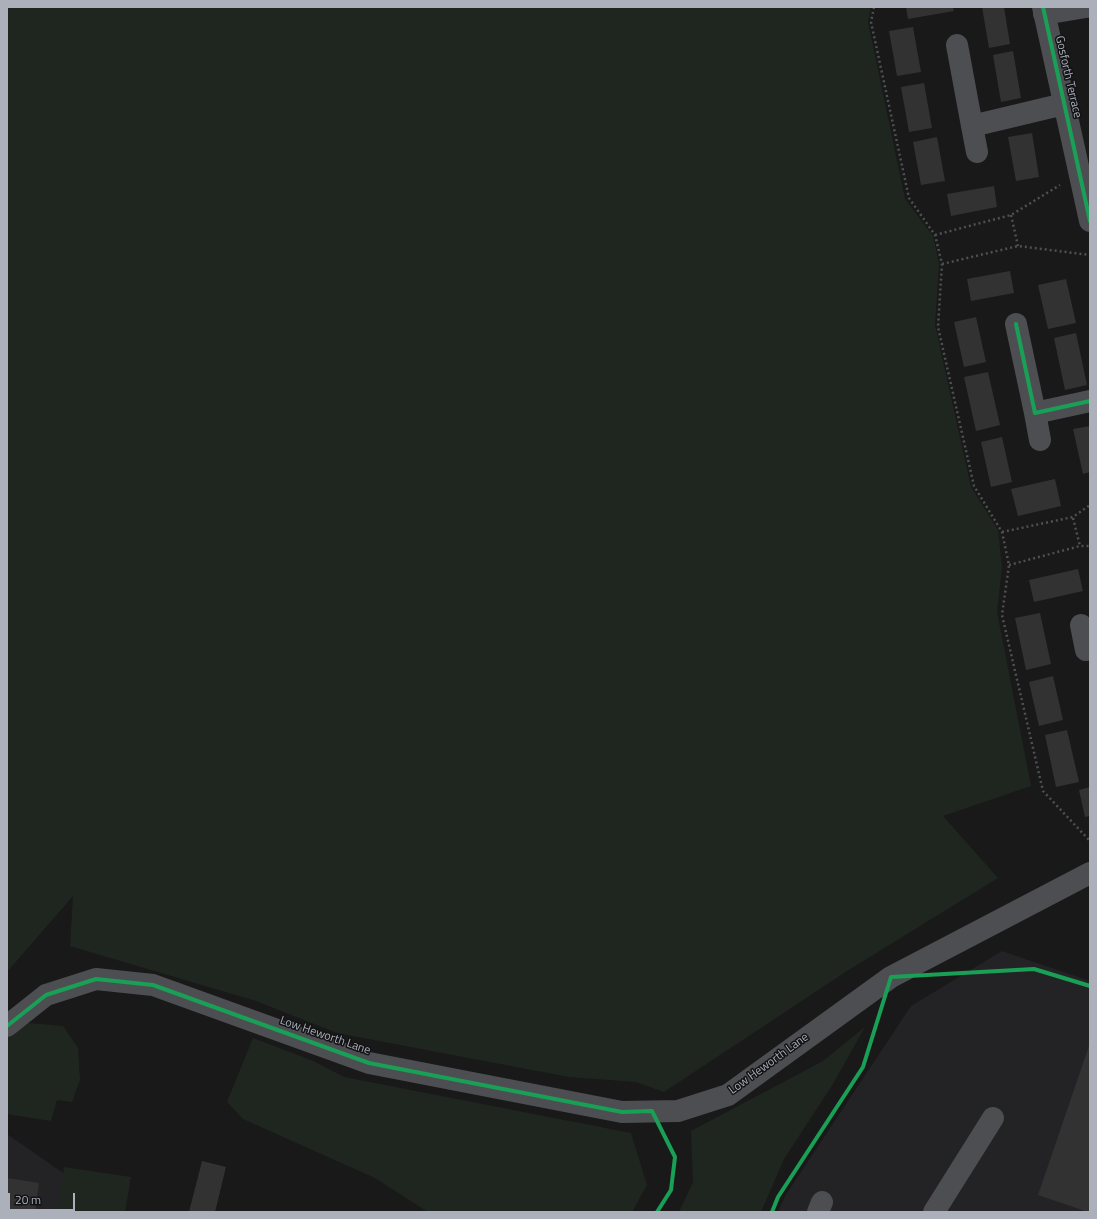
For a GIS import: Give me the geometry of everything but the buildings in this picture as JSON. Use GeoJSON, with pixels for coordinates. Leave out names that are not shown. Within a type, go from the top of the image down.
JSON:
{"type":"FeatureCollection","features":[{"type":"Feature","properties":{"kind":"street"},"geometry":{"type":"LineString","coordinates":[[1043,10],[1086,7]]}},
{"type":"Feature","properties":{"kind":"street","name":"Gosforth Terrace"},"geometry":{"type":"LineString","coordinates":[[1043,10],[1090,221]]}},
{"type":"Feature","properties":{"kind":"street"},"geometry":{"type":"LineString","coordinates":[[957,45],[977,152]]}},
{"type":"Feature","properties":{"kind":"street"},"geometry":{"type":"LineString","coordinates":[[972,126],[1064,104]]}},
{"type":"Feature","properties":{"kind":"street"},"geometry":{"type":"LineString","coordinates":[[1016,324],[1040,440]]}},
{"type":"Feature","properties":{"kind":"street"},"geometry":{"type":"LineString","coordinates":[[1035,413],[1090,400]]}},
{"type":"Feature","properties":{"kind":"street"},"geometry":{"type":"LineString","coordinates":[[1081,625],[1089,656]]}},
{"type":"Feature","properties":{"kind":"street","name":"Low Heworth Lane"},"geometry":{"type":"LineString","coordinates":[[7,1026],[46,995],[96,979],[153,985],[369,1063],[622,1112],[678,1111],[728,1095],[891,977],[1090,873]]}},
{"type":"Feature","properties":{"kind":"street"},"geometry":{"type":"LineString","coordinates":[[934,1212],[993,1118]]}},
{"type":"Feature","properties":{"kind":"path"},"geometry":{"type":"LineString","coordinates":[[874,7],[871,22],[908,198],[936,235],[942,264],[938,327],[974,486],[1002,532],[1009,564],[1002,615],[1044,791],[1090,841]]}},
{"type":"Feature","properties":{"kind":"path"},"geometry":{"type":"LineString","coordinates":[[936,235],[1011,215],[1080,173]]}},
{"type":"Feature","properties":{"kind":"path"},"geometry":{"type":"LineString","coordinates":[[1011,215],[1018,246]]}},
{"type":"Feature","properties":{"kind":"path"},"geometry":{"type":"LineString","coordinates":[[942,264],[1018,246],[1090,255]]}},
{"type":"Feature","properties":{"kind":"path"},"geometry":{"type":"LineString","coordinates":[[1002,532],[1073,517],[1090,505]]}},
{"type":"Feature","properties":{"kind":"path"},"geometry":{"type":"LineString","coordinates":[[1073,517],[1080,546]]}},
{"type":"Feature","properties":{"kind":"path"},"geometry":{"type":"LineString","coordinates":[[1009,564],[1080,546],[1090,546]]}},
{"type":"Feature","properties":{"kind":"shaded area"},"geometry":{"type":"Polygon","coordinates":[[[7,7],[871,7],[868,22],[905,199],[933,236],[939,264],[935,325],[971,487],[998,530],[1002,567],[997,612],[1031,786],[943,816],[998,878],[847,971],[664,1092],[636,1082],[569,1077],[337,1033],[256,1001],[70,946],[73,896],[7,972],[7,7]]]}},
{"type":"Feature","properties":{"kind":"shaded area"},"geometry":{"type":"Polygon","coordinates":[[[1002,951],[1090,981],[1090,1212],[778,1212],[785,1196],[911,1006],[1002,951]]]}},
{"type":"Feature","properties":{"kind":"shaded area"},"geometry":{"type":"Polygon","coordinates":[[[29,1023],[63,1026],[78,1048],[80,1080],[72,1102],[57,1100],[51,1121],[7,1114],[7,1030],[29,1023]]]}},
{"type":"Feature","properties":{"kind":"shaded area"},"geometry":{"type":"Polygon","coordinates":[[[865,1027],[833,1084],[784,1159],[761,1212],[679,1212],[693,1182],[691,1131],[823,1061],[865,1027]]]}},
{"type":"Feature","properties":{"kind":"shaded area"},"geometry":{"type":"Polygon","coordinates":[[[253,1038],[311,1060],[344,1077],[631,1133],[647,1185],[632,1212],[428,1212],[375,1178],[243,1119],[227,1102],[253,1038]]]}},
{"type":"Feature","properties":{"kind":"shaded area"},"geometry":{"type":"Polygon","coordinates":[[[7,1134],[66,1175],[62,1212],[7,1212],[7,1134]]]}},
{"type":"Feature","properties":{"kind":"shaded area"},"geometry":{"type":"Polygon","coordinates":[[[64,1167],[131,1177],[125,1212],[58,1212],[64,1167]]]}},
{"type":"Feature","properties":{"kind":"cycle path"},"geometry":{"type":"LineString","coordinates":[[1043,7],[1090,221]]}},
{"type":"Feature","properties":{"kind":"cycle path"},"geometry":{"type":"LineString","coordinates":[[1016,324],[1035,413],[1090,401]]}},
{"type":"Feature","properties":{"kind":"cycle path"},"geometry":{"type":"LineString","coordinates":[[772,1212],[778,1197],[863,1067],[891,977],[1034,969],[1090,986]]}},
{"type":"Feature","properties":{"kind":"cycle path"},"geometry":{"type":"LineString","coordinates":[[7,1026],[46,995],[96,979],[153,985],[369,1063],[622,1112],[652,1111],[675,1157],[671,1190],[657,1212]]}}]}
